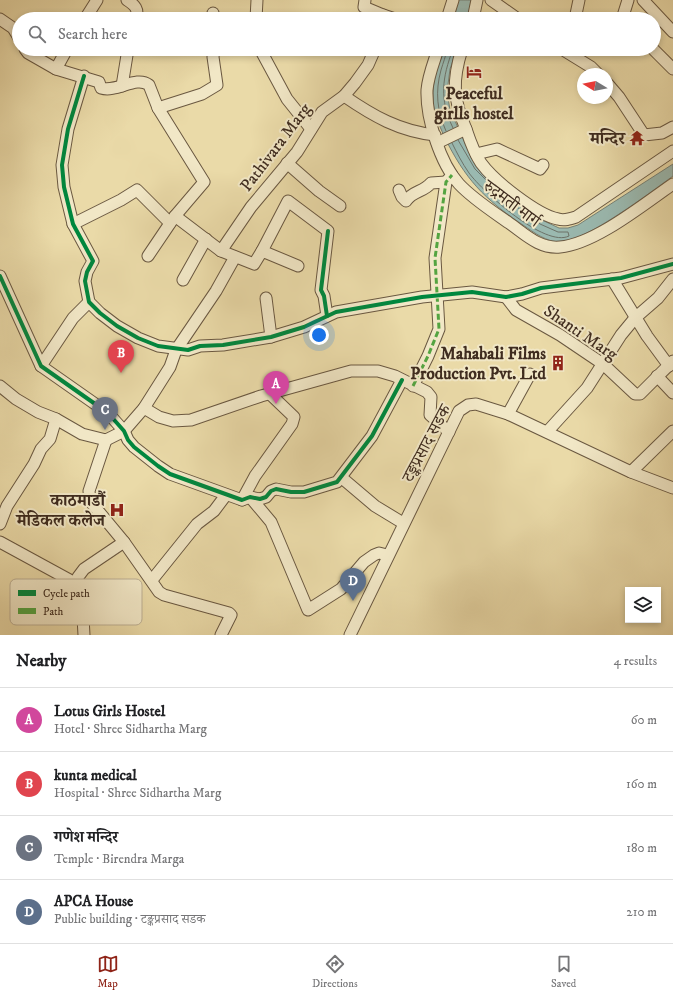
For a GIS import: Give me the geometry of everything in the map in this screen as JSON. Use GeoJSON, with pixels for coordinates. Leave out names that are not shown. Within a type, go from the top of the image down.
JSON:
{"type":"FeatureCollection","features":[{"type":"Feature","properties":{"kind":"street"},"geometry":{"type":"LineString","coordinates":[[89,12],[97,0]]}},
{"type":"Feature","properties":{"kind":"street"},"geometry":{"type":"LineString","coordinates":[[127,0],[136,6],[138,12]]}},
{"type":"Feature","properties":{"kind":"street"},"geometry":{"type":"LineString","coordinates":[[256,12],[257,0]]}},
{"type":"Feature","properties":{"kind":"street"},"geometry":{"type":"LineString","coordinates":[[365,0],[364,7],[373,12]]}},
{"type":"Feature","properties":{"kind":"street"},"geometry":{"type":"LineString","coordinates":[[449,12],[453,0]]}},
{"type":"Feature","properties":{"kind":"street"},"geometry":{"type":"LineString","coordinates":[[474,12],[477,0]]}},
{"type":"Feature","properties":{"kind":"street"},"geometry":{"type":"LineString","coordinates":[[491,0],[508,12]]}},
{"type":"Feature","properties":{"kind":"street"},"geometry":{"type":"LineString","coordinates":[[576,12],[578,0]]}},
{"type":"Feature","properties":{"kind":"street"},"geometry":{"type":"LineString","coordinates":[[624,12],[628,0]]}},
{"type":"Feature","properties":{"kind":"street"},"geometry":{"type":"LineString","coordinates":[[643,0],[654,12]]}},
{"type":"Feature","properties":{"kind":"street"},"geometry":{"type":"LineString","coordinates":[[0,19],[12,27]]}},
{"type":"Feature","properties":{"kind":"street"},"geometry":{"type":"LineString","coordinates":[[661,19],[673,32]]}},
{"type":"Feature","properties":{"kind":"street"},"geometry":{"type":"LineString","coordinates":[[33,56],[56,69],[84,76],[99,82],[101,88],[111,90],[141,82],[146,82],[149,85],[158,108],[204,182],[172,219],[148,256]]}},
{"type":"Feature","properties":{"kind":"street"},"geometry":{"type":"LineString","coordinates":[[56,69],[63,56]]}},
{"type":"Feature","properties":{"kind":"street"},"geometry":{"type":"LineString","coordinates":[[122,86],[127,56]]}},
{"type":"Feature","properties":{"kind":"street"},"geometry":{"type":"LineString","coordinates":[[158,108],[202,94],[217,85],[213,56]]}},
{"type":"Feature","properties":{"kind":"street"},"geometry":{"type":"LineString","coordinates":[[264,56],[287,99],[311,129]]}},
{"type":"Feature","properties":{"kind":"street","name":"Pathivara Marg"},"geometry":{"type":"LineString","coordinates":[[221,252],[251,207],[297,152],[322,112],[344,96],[368,65],[372,56]]}},
{"type":"Feature","properties":{"kind":"street","name":"रुद्रमती मार्ग"},"geometry":{"type":"LineString","coordinates":[[436,56],[427,90],[428,109],[449,179],[460,184],[484,205],[534,241],[545,246],[558,247],[580,242],[603,231],[673,184]]}},
{"type":"Feature","properties":{"kind":"street"},"geometry":{"type":"LineString","coordinates":[[460,56],[456,69],[454,88],[464,131],[476,154],[489,173],[506,188],[551,218],[563,220],[576,217],[673,151]]}},
{"type":"Feature","properties":{"kind":"street"},"geometry":{"type":"LineString","coordinates":[[572,56],[590,68]]}},
{"type":"Feature","properties":{"kind":"street"},"geometry":{"type":"LineString","coordinates":[[660,56],[673,69]]}},
{"type":"Feature","properties":{"kind":"street"},"geometry":{"type":"LineString","coordinates":[[84,76],[68,129],[62,165],[64,187],[73,224],[93,261],[87,272],[85,281],[89,302],[117,326],[138,338],[158,346],[176,350],[188,350],[200,346],[223,345],[271,337],[304,327],[336,312],[472,292],[506,297],[541,288],[621,278],[673,264]]}},
{"type":"Feature","properties":{"kind":"street"},"geometry":{"type":"LineString","coordinates":[[613,90],[644,135],[662,133],[673,127]]}},
{"type":"Feature","properties":{"kind":"street"},"geometry":{"type":"LineString","coordinates":[[344,96],[369,113],[394,126],[437,140],[464,131]]}},
{"type":"Feature","properties":{"kind":"street"},"geometry":{"type":"LineString","coordinates":[[476,154],[497,149],[540,169],[543,165]]}},
{"type":"Feature","properties":{"kind":"street"},"geometry":{"type":"LineString","coordinates":[[288,163],[319,191],[340,206]]}},
{"type":"Feature","properties":{"kind":"street"},"geometry":{"type":"LineString","coordinates":[[399,190],[402,197],[406,201],[412,194],[427,189],[431,183],[449,179],[435,258],[439,329],[413,386]]}},
{"type":"Feature","properties":{"kind":"street"},"geometry":{"type":"LineString","coordinates":[[73,224],[121,200],[137,190],[172,219],[206,239],[221,252],[254,264],[288,201],[328,231],[321,290],[324,296],[327,316]]}},
{"type":"Feature","properties":{"kind":"street"},"geometry":{"type":"LineString","coordinates":[[183,280],[206,239]]}},
{"type":"Feature","properties":{"kind":"street"},"geometry":{"type":"LineString","coordinates":[[262,251],[298,266]]}},
{"type":"Feature","properties":{"kind":"street"},"geometry":{"type":"LineString","coordinates":[[221,635],[231,615],[229,613],[164,595],[159,592],[124,542],[90,501],[89,491],[106,440],[116,433],[124,431],[144,408],[170,367],[176,350],[216,291],[235,257]]}},
{"type":"Feature","properties":{"kind":"street"},"geometry":{"type":"LineString","coordinates":[[0,276],[41,366],[97,405],[124,431],[128,440],[134,447],[170,474],[177,475],[226,495],[260,499],[266,497],[271,491],[276,489],[291,492],[304,492],[337,482],[342,478],[372,436],[402,380]]}},
{"type":"Feature","properties":{"kind":"street"},"geometry":{"type":"LineString","coordinates":[[612,279],[635,318],[671,363]]}},
{"type":"Feature","properties":{"kind":"street"},"geometry":{"type":"LineString","coordinates":[[547,432],[587,388],[604,364],[621,335],[635,318],[658,298],[673,279]]}},
{"type":"Feature","properties":{"kind":"street","name":"Shanti Marg"},"geometry":{"type":"LineString","coordinates":[[506,297],[516,310],[560,335],[604,364],[635,394],[640,394],[671,363]]}},
{"type":"Feature","properties":{"kind":"street"},"geometry":{"type":"LineString","coordinates":[[266,298],[271,337]]}},
{"type":"Feature","properties":{"kind":"street"},"geometry":{"type":"LineString","coordinates":[[41,366],[73,318],[89,302]]}},
{"type":"Feature","properties":{"kind":"street"},"geometry":{"type":"LineString","coordinates":[[144,408],[158,417],[173,421],[184,421],[351,371],[378,371],[402,380],[429,394],[430,415],[449,432]]}},
{"type":"Feature","properties":{"kind":"street"},"geometry":{"type":"LineString","coordinates":[[508,414],[530,374]]}},
{"type":"Feature","properties":{"kind":"street"},"geometry":{"type":"LineString","coordinates":[[657,376],[673,393]]}},
{"type":"Feature","properties":{"kind":"street"},"geometry":{"type":"LineString","coordinates":[[0,386],[16,399],[38,412],[56,419],[82,434],[106,440]]}},
{"type":"Feature","properties":{"kind":"street"},"geometry":{"type":"LineString","coordinates":[[246,498],[255,476],[292,424],[294,417],[270,394]]}},
{"type":"Feature","properties":{"kind":"street","name":"टङ्कप्रसाद सडक"},"geometry":{"type":"LineString","coordinates":[[350,635],[387,555],[459,411],[468,405],[480,404],[508,414],[631,472],[673,488]]}},
{"type":"Feature","properties":{"kind":"street"},"geometry":{"type":"LineString","coordinates":[[0,524],[7,506],[42,449],[50,439],[56,419]]}},
{"type":"Feature","properties":{"kind":"street"},"geometry":{"type":"LineString","coordinates":[[631,472],[673,431]]}},
{"type":"Feature","properties":{"kind":"street"},"geometry":{"type":"LineString","coordinates":[[342,478],[375,506],[403,523]]}},
{"type":"Feature","properties":{"kind":"street"},"geometry":{"type":"LineString","coordinates":[[152,580],[197,524],[214,511],[226,495]]}},
{"type":"Feature","properties":{"kind":"street"},"geometry":{"type":"LineString","coordinates":[[246,498],[271,522],[308,610],[341,589],[364,562],[374,555],[379,553],[387,555]]}},
{"type":"Feature","properties":{"kind":"street"},"geometry":{"type":"LineString","coordinates":[[0,542],[68,579]]}},
{"type":"Feature","properties":{"kind":"street"},"geometry":{"type":"LineString","coordinates":[[78,579],[84,570],[124,542]]}},
{"type":"Feature","properties":{"kind":"street"},"geometry":{"type":"LineString","coordinates":[[83,625],[84,635]]}},
{"type":"Feature","properties":{"kind":"water"},"geometry":{"type":"Polygon","coordinates":[[[458,0],[472,0],[469,12],[455,12],[458,0]]]}},
{"type":"Feature","properties":{"kind":"water"},"geometry":{"type":"Polygon","coordinates":[[[442,56],[455,56],[450,69],[447,92],[450,110],[470,154],[527,208],[542,220],[559,228],[568,228],[578,225],[673,164],[673,176],[618,215],[586,234],[572,240],[561,242],[556,242],[541,236],[523,225],[486,197],[468,176],[452,151],[438,123],[433,104],[433,86],[442,56]]]}},
{"type":"Feature","properties":{"kind":"marked path"},"geometry":{"type":"LineString","coordinates":[[413,386],[439,329],[435,258],[446,182],[452,175]]}},
{"type":"Feature","properties":{"kind":"cycle path"},"geometry":{"type":"LineString","coordinates":[[84,76],[68,129],[62,165],[64,187],[73,224],[93,261],[87,272],[85,281],[89,302],[117,326],[138,338],[158,346],[188,350],[200,346],[223,345],[271,337],[304,327],[336,312],[422,297],[472,292],[506,297],[541,288],[621,278],[673,264]]}},
{"type":"Feature","properties":{"kind":"cycle path"},"geometry":{"type":"LineString","coordinates":[[327,316],[324,296],[321,290],[328,231]]}},
{"type":"Feature","properties":{"kind":"cycle path"},"geometry":{"type":"LineString","coordinates":[[0,276],[41,366],[108,413],[124,431],[128,440],[134,447],[158,466],[170,474],[242,500],[250,497],[260,499],[266,497],[271,491],[276,489],[291,492],[304,492],[337,482],[372,436],[402,380]]}},
{"type":"Feature","properties":{"kind":"place","name":"Peaceful girlls hostel"},"geometry":{"type":"Point","coordinates":[474,72]}},
{"type":"Feature","properties":{"kind":"place","name":"मन्दिर"},"geometry":{"type":"Point","coordinates":[637,138]}},
{"type":"Feature","properties":{"kind":"place","name":"Mahabali Films Production Pvt. Ltd"},"geometry":{"type":"Point","coordinates":[558,363]}},
{"type":"Feature","properties":{"kind":"place","name":"kunta medical"},"geometry":{"type":"Point","coordinates":[121,373]}},
{"type":"Feature","properties":{"kind":"place","name":"Lotus Girls Hostel"},"geometry":{"type":"Point","coordinates":[276,404]}},
{"type":"Feature","properties":{"kind":"place","name":"गणेश मन्दिर"},"geometry":{"type":"Point","coordinates":[105,430]}},
{"type":"Feature","properties":{"kind":"place","name":"काठमाडौं मेडिकल कलेज"},"geometry":{"type":"Point","coordinates":[117,510]}},
{"type":"Feature","properties":{"kind":"place","name":"APCA House"},"geometry":{"type":"Point","coordinates":[353,601]}}]}
